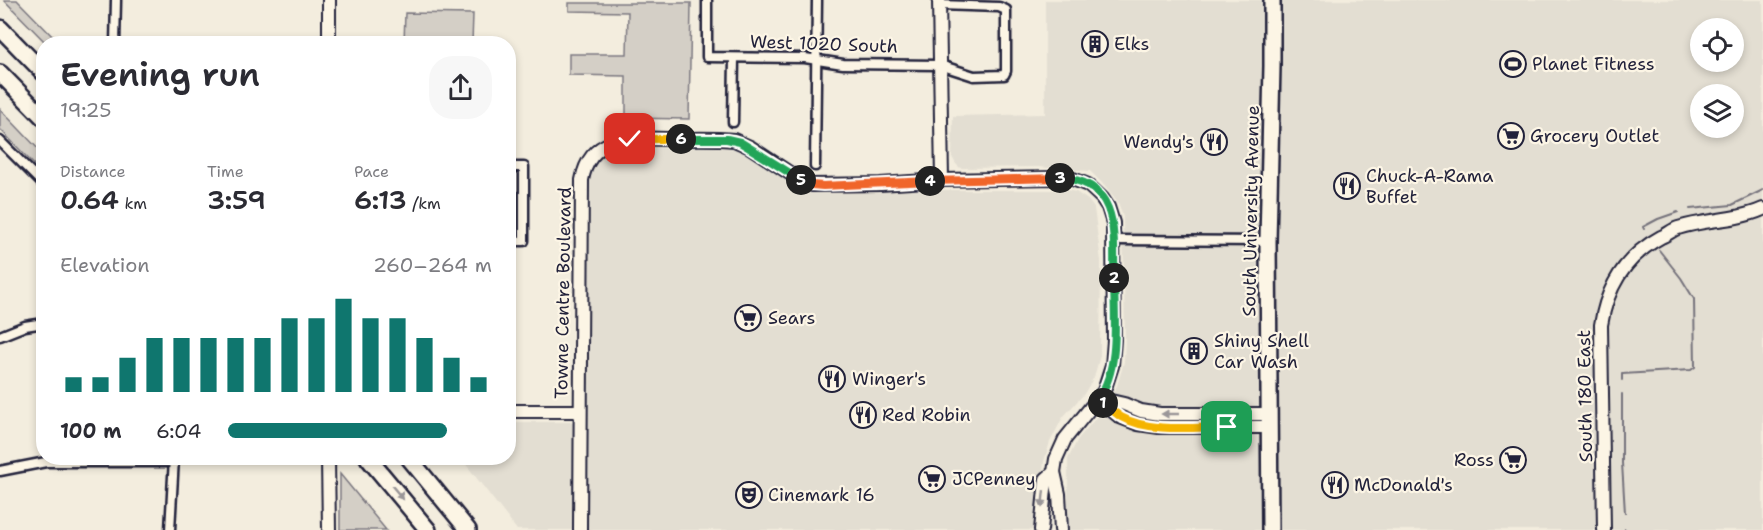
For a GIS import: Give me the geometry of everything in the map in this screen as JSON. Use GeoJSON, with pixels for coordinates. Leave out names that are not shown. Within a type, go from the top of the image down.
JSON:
{"type":"FeatureCollection","features":[{"type":"Feature","properties":{"kind":"highway","name":"South University Avenue"},"geometry":{"type":"LineString","coordinates":[[1270,530],[1268,241],[1272,0]]}},
{"type":"Feature","properties":{"kind":"highway"},"geometry":{"type":"LineString","coordinates":[[0,28],[36,65]]}},
{"type":"Feature","properties":{"kind":"highway"},"geometry":{"type":"LineString","coordinates":[[0,73],[36,110]]}},
{"type":"Feature","properties":{"kind":"highway"},"geometry":{"type":"LineString","coordinates":[[374,465],[428,530]]}},
{"type":"Feature","properties":{"kind":"highway"},"geometry":{"type":"LineString","coordinates":[[416,465],[468,530]]}},
{"type":"Feature","properties":{"kind":"street"},"geometry":{"type":"LineString","coordinates":[[115,36],[116,0]]}},
{"type":"Feature","properties":{"kind":"street"},"geometry":{"type":"LineString","coordinates":[[329,0],[329,36]]}},
{"type":"Feature","properties":{"kind":"street","name":"West 1020 South"},"geometry":{"type":"LineString","coordinates":[[707,0],[707,57],[817,59],[843,64],[940,65],[974,76],[1004,75],[1006,71],[1006,10],[939,2]]}},
{"type":"Feature","properties":{"kind":"street"},"geometry":{"type":"LineString","coordinates":[[815,166],[817,0]]}},
{"type":"Feature","properties":{"kind":"street"},"geometry":{"type":"LineString","coordinates":[[939,2],[942,180]]}},
{"type":"Feature","properties":{"kind":"street"},"geometry":{"type":"LineString","coordinates":[[733,122],[734,57]]}},
{"type":"Feature","properties":{"kind":"street","name":"Towne Centre Boulevard"},"geometry":{"type":"LineString","coordinates":[[580,530],[581,186],[587,163],[594,153],[603,146],[623,139],[727,139],[745,144],[812,185],[1058,178],[1080,181],[1095,190],[1108,207],[1113,224],[1113,358],[1104,391],[1065,439],[1056,459],[1054,472],[1046,479],[1041,530]]}},
{"type":"Feature","properties":{"kind":"street"},"geometry":{"type":"LineString","coordinates":[[0,141],[36,178]]}},
{"type":"Feature","properties":{"kind":"street"},"geometry":{"type":"LineString","coordinates":[[516,167],[524,167],[524,241],[516,241]]}},
{"type":"Feature","properties":{"kind":"street","name":"South 180 East"},"geometry":{"type":"LineString","coordinates":[[1604,530],[1601,325],[1607,298],[1621,272],[1643,249],[1677,229],[1743,216],[1763,209]]}},
{"type":"Feature","properties":{"kind":"street"},"geometry":{"type":"LineString","coordinates":[[1114,240],[1268,241]]}},
{"type":"Feature","properties":{"kind":"street"},"geometry":{"type":"LineString","coordinates":[[0,336],[15,329],[36,325]]}},
{"type":"Feature","properties":{"kind":"street"},"geometry":{"type":"LineString","coordinates":[[1098,399],[1160,414],[1270,420]]}},
{"type":"Feature","properties":{"kind":"street"},"geometry":{"type":"LineString","coordinates":[[1098,399],[1120,417],[1138,424],[1160,427],[1270,420]]}},
{"type":"Feature","properties":{"kind":"street"},"geometry":{"type":"LineString","coordinates":[[516,411],[580,411]]}},
{"type":"Feature","properties":{"kind":"street"},"geometry":{"type":"LineString","coordinates":[[0,471],[36,464]]}},
{"type":"Feature","properties":{"kind":"street"},"geometry":{"type":"LineString","coordinates":[[170,530],[174,465]]}},
{"type":"Feature","properties":{"kind":"street"},"geometry":{"type":"LineString","coordinates":[[328,465],[328,530]]}},
{"type":"Feature","properties":{"kind":"street"},"geometry":{"type":"LineString","coordinates":[[1054,472],[1059,494],[1061,530]]}},
{"type":"Feature","properties":{"kind":"shaded area"},"geometry":{"type":"Polygon","coordinates":[[[4,0],[17,0],[52,36],[39,36],[4,0]]]}},
{"type":"Feature","properties":{"kind":"shaded area"},"geometry":{"type":"Polygon","coordinates":[[[1045,0],[1763,0],[1763,530],[1068,530],[1068,459],[1078,439],[1117,386],[1124,362],[1123,217],[1118,202],[1090,171],[1038,167],[960,168],[952,157],[953,116],[1045,114],[1045,0]]]}},
{"type":"Feature","properties":{"kind":"shaded area"},"geometry":{"type":"Polygon","coordinates":[[[569,3],[691,3],[689,119],[626,118],[626,76],[569,75],[569,54],[627,54],[628,12],[569,11],[569,3]]]}},
{"type":"Feature","properties":{"kind":"shaded area"},"geometry":{"type":"Polygon","coordinates":[[[405,13],[473,14],[472,36],[404,36],[405,13]]]}},
{"type":"Feature","properties":{"kind":"shaded area"},"geometry":{"type":"Polygon","coordinates":[[[0,109],[36,147],[36,167],[0,129],[0,109]]]}},
{"type":"Feature","properties":{"kind":"shaded area"},"geometry":{"type":"Polygon","coordinates":[[[629,145],[739,149],[800,187],[822,192],[1066,190],[1076,192],[1088,200],[1094,208],[1101,261],[1100,356],[1094,377],[1084,394],[1063,417],[1050,442],[1044,461],[1037,530],[517,530],[466,465],[516,465],[516,422],[588,422],[590,175],[595,163],[602,155],[613,149],[629,145]]]}},
{"type":"Feature","properties":{"kind":"shaded area"},"geometry":{"type":"Polygon","coordinates":[[[340,474],[386,530],[340,530],[340,474]]]}},
{"type":"Feature","properties":{"kind":"waterway"},"geometry":{"type":"LineString","coordinates":[[1690,209],[1732,205],[1763,190]]}},
{"type":"Feature","properties":{"kind":"waterway"},"geometry":{"type":"LineString","coordinates":[[1644,229],[1643,227],[1658,219],[1678,212]]}},
{"type":"Feature","properties":{"kind":"waterway"},"geometry":{"type":"LineString","coordinates":[[1622,380],[1622,374],[1691,370],[1695,367],[1694,299],[1659,250]]}},
{"type":"Feature","properties":{"kind":"waterway"},"geometry":{"type":"LineString","coordinates":[[1622,394],[1625,513]]}},
{"type":"Feature","properties":{"kind":"place","name":"Elks"},"geometry":{"type":"Point","coordinates":[1095,44]}},
{"type":"Feature","properties":{"kind":"place","name":"Planet Fitness"},"geometry":{"type":"Point","coordinates":[1513,64]}},
{"type":"Feature","properties":{"kind":"place","name":"Grocery Outlet"},"geometry":{"type":"Point","coordinates":[1511,136]}},
{"type":"Feature","properties":{"kind":"place","name":"Wendy's"},"geometry":{"type":"Point","coordinates":[1214,142]}},
{"type":"Feature","properties":{"kind":"place","name":"Chuck-A-Rama Buffet"},"geometry":{"type":"Point","coordinates":[1347,186]}},
{"type":"Feature","properties":{"kind":"place","name":"Sears"},"geometry":{"type":"Point","coordinates":[748,318]}},
{"type":"Feature","properties":{"kind":"place","name":"Shiny Shell Car Wash"},"geometry":{"type":"Point","coordinates":[1194,351]}},
{"type":"Feature","properties":{"kind":"place","name":"Winger's"},"geometry":{"type":"Point","coordinates":[832,379]}},
{"type":"Feature","properties":{"kind":"place","name":"Red Robin"},"geometry":{"type":"Point","coordinates":[863,415]}},
{"type":"Feature","properties":{"kind":"place","name":"Ross"},"geometry":{"type":"Point","coordinates":[1513,460]}},
{"type":"Feature","properties":{"kind":"place","name":"JCPenney"},"geometry":{"type":"Point","coordinates":[932,479]}},
{"type":"Feature","properties":{"kind":"place","name":"McDonald's"},"geometry":{"type":"Point","coordinates":[1335,485]}},
{"type":"Feature","properties":{"kind":"place","name":"Cinemark 16"},"geometry":{"type":"Point","coordinates":[749,495]}},
{"type":"Feature","properties":{"kind":"route"},"geometry":{"type":"LineString","coordinates":[[630,139],[734,140],[745,144],[812,185],[997,178],[1058,178],[1080,181],[1095,190],[1102,198],[1112,218],[1114,231],[1113,358],[1104,391],[1098,399],[1120,417],[1138,424],[1160,427],[1227,427]]}}]}
